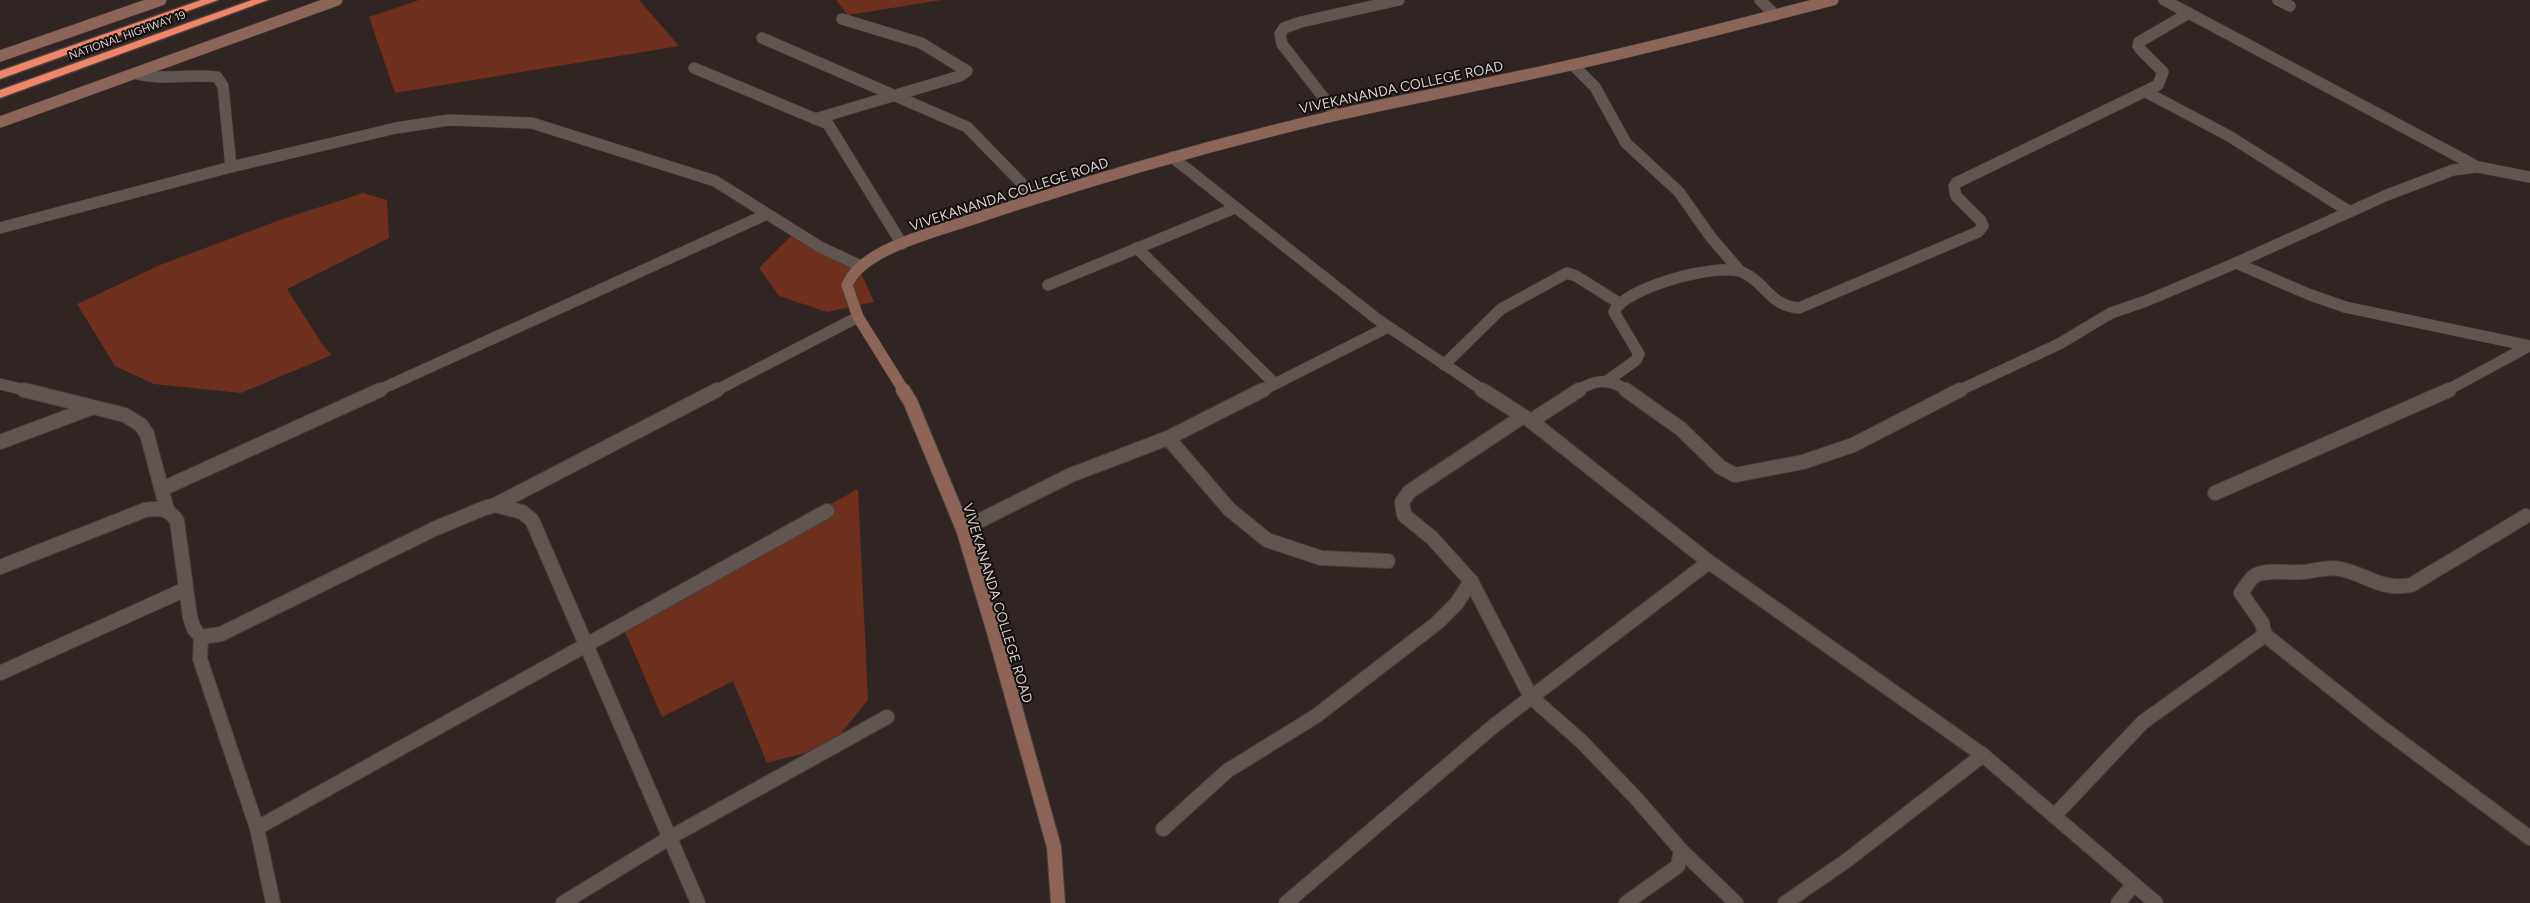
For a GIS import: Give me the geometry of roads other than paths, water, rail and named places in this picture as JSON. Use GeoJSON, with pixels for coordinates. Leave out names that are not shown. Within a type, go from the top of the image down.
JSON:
{"type":"FeatureCollection","features":[{"type":"Feature","properties":{"kind":"highway"},"geometry":{"type":"LineString","coordinates":[[0,74],[212,0]]}},
{"type":"Feature","properties":{"kind":"highway","name":"NATIONAL HIGHWAY 19"},"geometry":{"type":"LineString","coordinates":[[0,94],[262,0]]}},
{"type":"Feature","properties":{"kind":"street"},"geometry":{"type":"LineString","coordinates":[[0,56],[161,0]]}},
{"type":"Feature","properties":{"kind":"street"},"geometry":{"type":"LineString","coordinates":[[0,122],[138,74],[337,0]]}},
{"type":"Feature","properties":{"kind":"street"},"geometry":{"type":"LineString","coordinates":[[1337,115],[1282,44],[1280,34],[1284,28],[1301,22],[1399,0]]}},
{"type":"Feature","properties":{"kind":"street"},"geometry":{"type":"LineString","coordinates":[[1760,0],[1775,15]]}},
{"type":"Feature","properties":{"kind":"street","name":"VIVEKANANDA COLLEGE ROAD"},"geometry":{"type":"LineString","coordinates":[[1058,903],[1054,847],[963,529],[910,401],[858,317],[847,285],[851,275],[861,266],[902,244],[1036,198],[1172,157],[1337,115],[1573,65],[1834,0]]}},
{"type":"Feature","properties":{"kind":"street"},"geometry":{"type":"LineString","coordinates":[[2164,0],[2478,167],[2530,177]]}},
{"type":"Feature","properties":{"kind":"street"},"geometry":{"type":"LineString","coordinates":[[2278,0],[2290,6]]}},
{"type":"Feature","properties":{"kind":"street"},"geometry":{"type":"LineString","coordinates":[[1573,65],[1599,94],[1626,143],[1679,192],[1710,236],[1739,270],[1753,278],[1773,301],[1790,308],[1799,308],[1978,232],[1982,226],[1981,221],[1956,196],[1954,186],[1956,183],[2158,85],[2163,72],[2159,66],[2142,53],[2138,46],[2139,42],[2189,14]]}},
{"type":"Feature","properties":{"kind":"street"},"geometry":{"type":"LineString","coordinates":[[815,119],[966,74],[967,71],[921,43],[842,19]]}},
{"type":"Feature","properties":{"kind":"street"},"geometry":{"type":"LineString","coordinates":[[762,38],[967,127],[1036,198]]}},
{"type":"Feature","properties":{"kind":"street"},"geometry":{"type":"LineString","coordinates":[[694,68],[828,124],[902,244]]}},
{"type":"Feature","properties":{"kind":"street"},"geometry":{"type":"LineString","coordinates":[[138,74],[160,80],[208,75],[217,77],[223,86],[231,167]]}},
{"type":"Feature","properties":{"kind":"street"},"geometry":{"type":"LineString","coordinates":[[2146,92],[2230,136],[2350,212]]}},
{"type":"Feature","properties":{"kind":"street"},"geometry":{"type":"LineString","coordinates":[[0,228],[231,167],[429,122],[506,120],[532,123],[715,180],[820,247],[861,266]]}},
{"type":"Feature","properties":{"kind":"street"},"geometry":{"type":"LineString","coordinates":[[1172,157],[1388,327],[1526,419],[1709,562],[1983,755],[2156,903]]}},
{"type":"Feature","properties":{"kind":"street"},"geometry":{"type":"LineString","coordinates":[[1736,903],[1681,850],[1581,741],[1531,697],[1471,581],[1432,538],[1404,515],[1402,502],[1410,492],[1452,462],[1596,381],[1607,381],[1623,388],[1681,429],[1720,468],[1735,475],[1803,462],[1853,445],[1954,393],[2060,344],[2096,320],[2236,263],[2350,212],[2453,170],[2478,167]]}},
{"type":"Feature","properties":{"kind":"street"},"geometry":{"type":"LineString","coordinates":[[1048,285],[1235,208]]}},
{"type":"Feature","properties":{"kind":"street"},"geometry":{"type":"LineString","coordinates":[[162,489],[767,214]]}},
{"type":"Feature","properties":{"kind":"street"},"geometry":{"type":"LineString","coordinates":[[1137,248],[1275,384]]}},
{"type":"Feature","properties":{"kind":"street"},"geometry":{"type":"LineString","coordinates":[[2236,263],[2308,294],[2345,306],[2529,346]]}},
{"type":"Feature","properties":{"kind":"street"},"geometry":{"type":"LineString","coordinates":[[1607,381],[1636,360],[1639,354],[1614,312],[1619,302],[1667,282],[1725,268],[1739,270]]}},
{"type":"Feature","properties":{"kind":"street"},"geometry":{"type":"LineString","coordinates":[[1444,365],[1501,309],[1556,277],[1567,273],[1576,276],[1619,302]]}},
{"type":"Feature","properties":{"kind":"street"},"geometry":{"type":"LineString","coordinates":[[201,637],[221,634],[434,529],[495,505],[858,317]]}},
{"type":"Feature","properties":{"kind":"street"},"geometry":{"type":"LineString","coordinates":[[963,529],[1071,475],[1168,438],[1388,327]]}},
{"type":"Feature","properties":{"kind":"street"},"geometry":{"type":"LineString","coordinates":[[2215,493],[2328,442],[2434,398],[2529,346]]}},
{"type":"Feature","properties":{"kind":"street"},"geometry":{"type":"LineString","coordinates":[[0,384],[125,415],[141,425],[147,434],[168,510],[177,521],[190,617],[194,629],[201,637],[200,659],[257,828],[273,903]]}},
{"type":"Feature","properties":{"kind":"street"},"geometry":{"type":"LineString","coordinates":[[0,442],[91,408]]}},
{"type":"Feature","properties":{"kind":"street"},"geometry":{"type":"LineString","coordinates":[[1168,438],[1229,509],[1266,540],[1321,558],[1388,561]]}},
{"type":"Feature","properties":{"kind":"street"},"geometry":{"type":"LineString","coordinates":[[495,505],[522,512],[532,520],[698,903]]}},
{"type":"Feature","properties":{"kind":"street"},"geometry":{"type":"LineString","coordinates":[[0,567],[145,510],[159,508],[168,510]]}},
{"type":"Feature","properties":{"kind":"street"},"geometry":{"type":"LineString","coordinates":[[257,828],[827,511]]}},
{"type":"Feature","properties":{"kind":"street"},"geometry":{"type":"LineString","coordinates":[[2265,635],[2265,626],[2243,599],[2241,593],[2254,576],[2268,572],[2303,572],[2324,567],[2341,569],[2385,586],[2398,588],[2411,585],[2526,516]]}},
{"type":"Feature","properties":{"kind":"street"},"geometry":{"type":"LineString","coordinates":[[1286,903],[1496,724],[1709,562]]}},
{"type":"Feature","properties":{"kind":"street"},"geometry":{"type":"LineString","coordinates":[[1163,829],[1228,770],[1316,716],[1437,623],[1456,603],[1471,581]]}},
{"type":"Feature","properties":{"kind":"street"},"geometry":{"type":"LineString","coordinates":[[0,673],[186,589]]}},
{"type":"Feature","properties":{"kind":"street"},"geometry":{"type":"LineString","coordinates":[[2055,815],[2143,722],[2265,635]]}},
{"type":"Feature","properties":{"kind":"street"},"geometry":{"type":"LineString","coordinates":[[2265,635],[2376,724],[2530,838]]}},
{"type":"Feature","properties":{"kind":"street"},"geometry":{"type":"LineString","coordinates":[[563,903],[669,838],[887,717]]}},
{"type":"Feature","properties":{"kind":"street"},"geometry":{"type":"LineString","coordinates":[[1785,903],[1846,861],[1983,755]]}},
{"type":"Feature","properties":{"kind":"street"},"geometry":{"type":"LineString","coordinates":[[1626,903],[1678,866],[1681,850]]}},
{"type":"Feature","properties":{"kind":"street"},"geometry":{"type":"LineString","coordinates":[[2118,903],[2134,884]]}}]}
